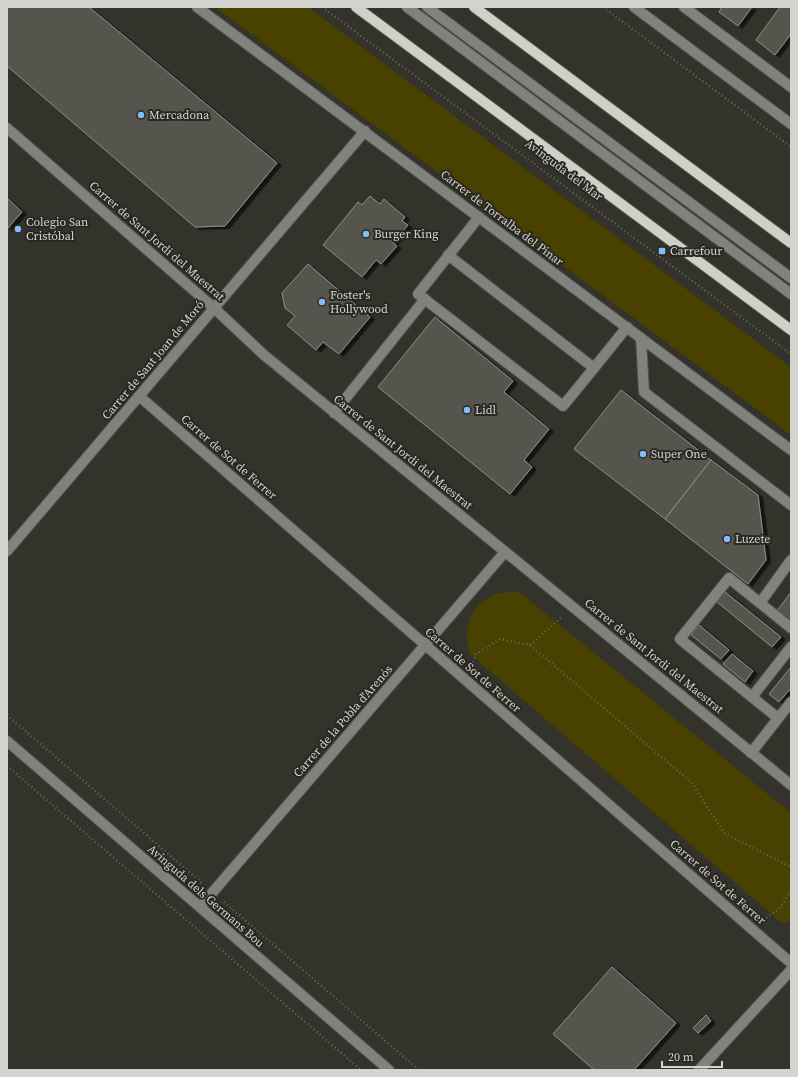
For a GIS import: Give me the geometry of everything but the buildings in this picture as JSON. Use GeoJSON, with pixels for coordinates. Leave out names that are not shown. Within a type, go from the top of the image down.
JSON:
{"type":"FeatureCollection","features":[{"type":"Feature","properties":{"kind":"main road","name":"Avinguda del Mar"},"geometry":{"type":"LineString","coordinates":[[356,7],[791,330]]}},
{"type":"Feature","properties":{"kind":"main road"},"geometry":{"type":"LineString","coordinates":[[474,7],[791,243]]}},
{"type":"Feature","properties":{"kind":"street","name":"Carrer de Torralba del Pinar"},"geometry":{"type":"LineString","coordinates":[[197,7],[791,450]]}},
{"type":"Feature","properties":{"kind":"street"},"geometry":{"type":"LineString","coordinates":[[407,7],[791,294]]}},
{"type":"Feature","properties":{"kind":"street"},"geometry":{"type":"LineString","coordinates":[[427,7],[791,278]]}},
{"type":"Feature","properties":{"kind":"street"},"geometry":{"type":"LineString","coordinates":[[634,7],[791,124]]}},
{"type":"Feature","properties":{"kind":"street"},"geometry":{"type":"LineString","coordinates":[[684,7],[791,86]]}},
{"type":"Feature","properties":{"kind":"street","name":"Carrer de Sant Jordi del Maestrat"},"geometry":{"type":"LineString","coordinates":[[7,128],[214,308],[264,355],[791,785]]}},
{"type":"Feature","properties":{"kind":"street","name":"Carrer de Sant Joan de Moró"},"geometry":{"type":"LineString","coordinates":[[7,551],[364,131]]}},
{"type":"Feature","properties":{"kind":"street"},"geometry":{"type":"LineString","coordinates":[[334,413],[422,296],[448,256],[479,217]]}},
{"type":"Feature","properties":{"kind":"street"},"geometry":{"type":"LineString","coordinates":[[448,256],[594,368]]}},
{"type":"Feature","properties":{"kind":"street"},"geometry":{"type":"LineString","coordinates":[[422,296],[563,406],[626,327]]}},
{"type":"Feature","properties":{"kind":"street"},"geometry":{"type":"LineString","coordinates":[[641,338],[644,392],[791,505]]}},
{"type":"Feature","properties":{"kind":"street","name":"Carrer de Sot de Ferrer"},"geometry":{"type":"LineString","coordinates":[[139,396],[791,963]]}},
{"type":"Feature","properties":{"kind":"street","name":"Carrer de la Pobla d'Arenós"},"geometry":{"type":"LineString","coordinates":[[200,907],[505,552]]}},
{"type":"Feature","properties":{"kind":"street"},"geometry":{"type":"LineString","coordinates":[[760,603],[791,560]]}},
{"type":"Feature","properties":{"kind":"street"},"geometry":{"type":"LineString","coordinates":[[778,718],[680,640],[729,578],[791,628]]}},
{"type":"Feature","properties":{"kind":"street"},"geometry":{"type":"LineString","coordinates":[[752,697],[791,647]]}},
{"type":"Feature","properties":{"kind":"street"},"geometry":{"type":"LineString","coordinates":[[751,753],[791,702]]}},
{"type":"Feature","properties":{"kind":"street","name":"Avinguda dels Germans Bou"},"geometry":{"type":"LineString","coordinates":[[7,741],[389,1070]]}},
{"type":"Feature","properties":{"kind":"street"},"geometry":{"type":"LineString","coordinates":[[699,1070],[791,970]]}},
{"type":"Feature","properties":{"kind":"path","name":"Avinguda del Mar"},"geometry":{"type":"LineString","coordinates":[[322,7],[791,354]]}},
{"type":"Feature","properties":{"kind":"path"},"geometry":{"type":"LineString","coordinates":[[603,7],[791,147]]}},
{"type":"Feature","properties":{"kind":"path"},"geometry":{"type":"LineString","coordinates":[[530,645],[573,607]]}},
{"type":"Feature","properties":{"kind":"path"},"geometry":{"type":"LineString","coordinates":[[467,682],[476,654],[500,640],[530,645],[692,783],[724,833],[791,867]]}},
{"type":"Feature","properties":{"kind":"path"},"geometry":{"type":"LineString","coordinates":[[7,766],[361,1070]]}},
{"type":"Feature","properties":{"kind":"path"},"geometry":{"type":"LineString","coordinates":[[751,928],[779,909],[791,891]]}},
{"type":"Feature","properties":{"kind":"shaded area"},"geometry":{"type":"Polygon","coordinates":[[[215,7],[308,7],[791,367],[791,435],[215,7]]]}},
{"type":"Feature","properties":{"kind":"shaded area"},"geometry":{"type":"Polygon","coordinates":[[[518,591],[791,813],[791,921],[782,923],[469,653],[466,633],[471,616],[479,604],[495,594],[518,591]]]}},
{"type":"Feature","properties":{"kind":"place","name":"Mercadona"},"geometry":{"type":"Point","coordinates":[141,115]}},
{"type":"Feature","properties":{"kind":"place","name":"Colegio San Cristóbal"},"geometry":{"type":"Point","coordinates":[18,229]}},
{"type":"Feature","properties":{"kind":"place","name":"Burger King"},"geometry":{"type":"Point","coordinates":[366,234]}},
{"type":"Feature","properties":{"kind":"place","name":"Carrefour"},"geometry":{"type":"Point","coordinates":[662,251]}},
{"type":"Feature","properties":{"kind":"place","name":"Foster's Hollywood"},"geometry":{"type":"Point","coordinates":[322,302]}},
{"type":"Feature","properties":{"kind":"place","name":"Lidl"},"geometry":{"type":"Point","coordinates":[467,410]}},
{"type":"Feature","properties":{"kind":"place","name":"Super One"},"geometry":{"type":"Point","coordinates":[643,454]}},
{"type":"Feature","properties":{"kind":"place","name":"Luzete"},"geometry":{"type":"Point","coordinates":[727,539]}}]}
